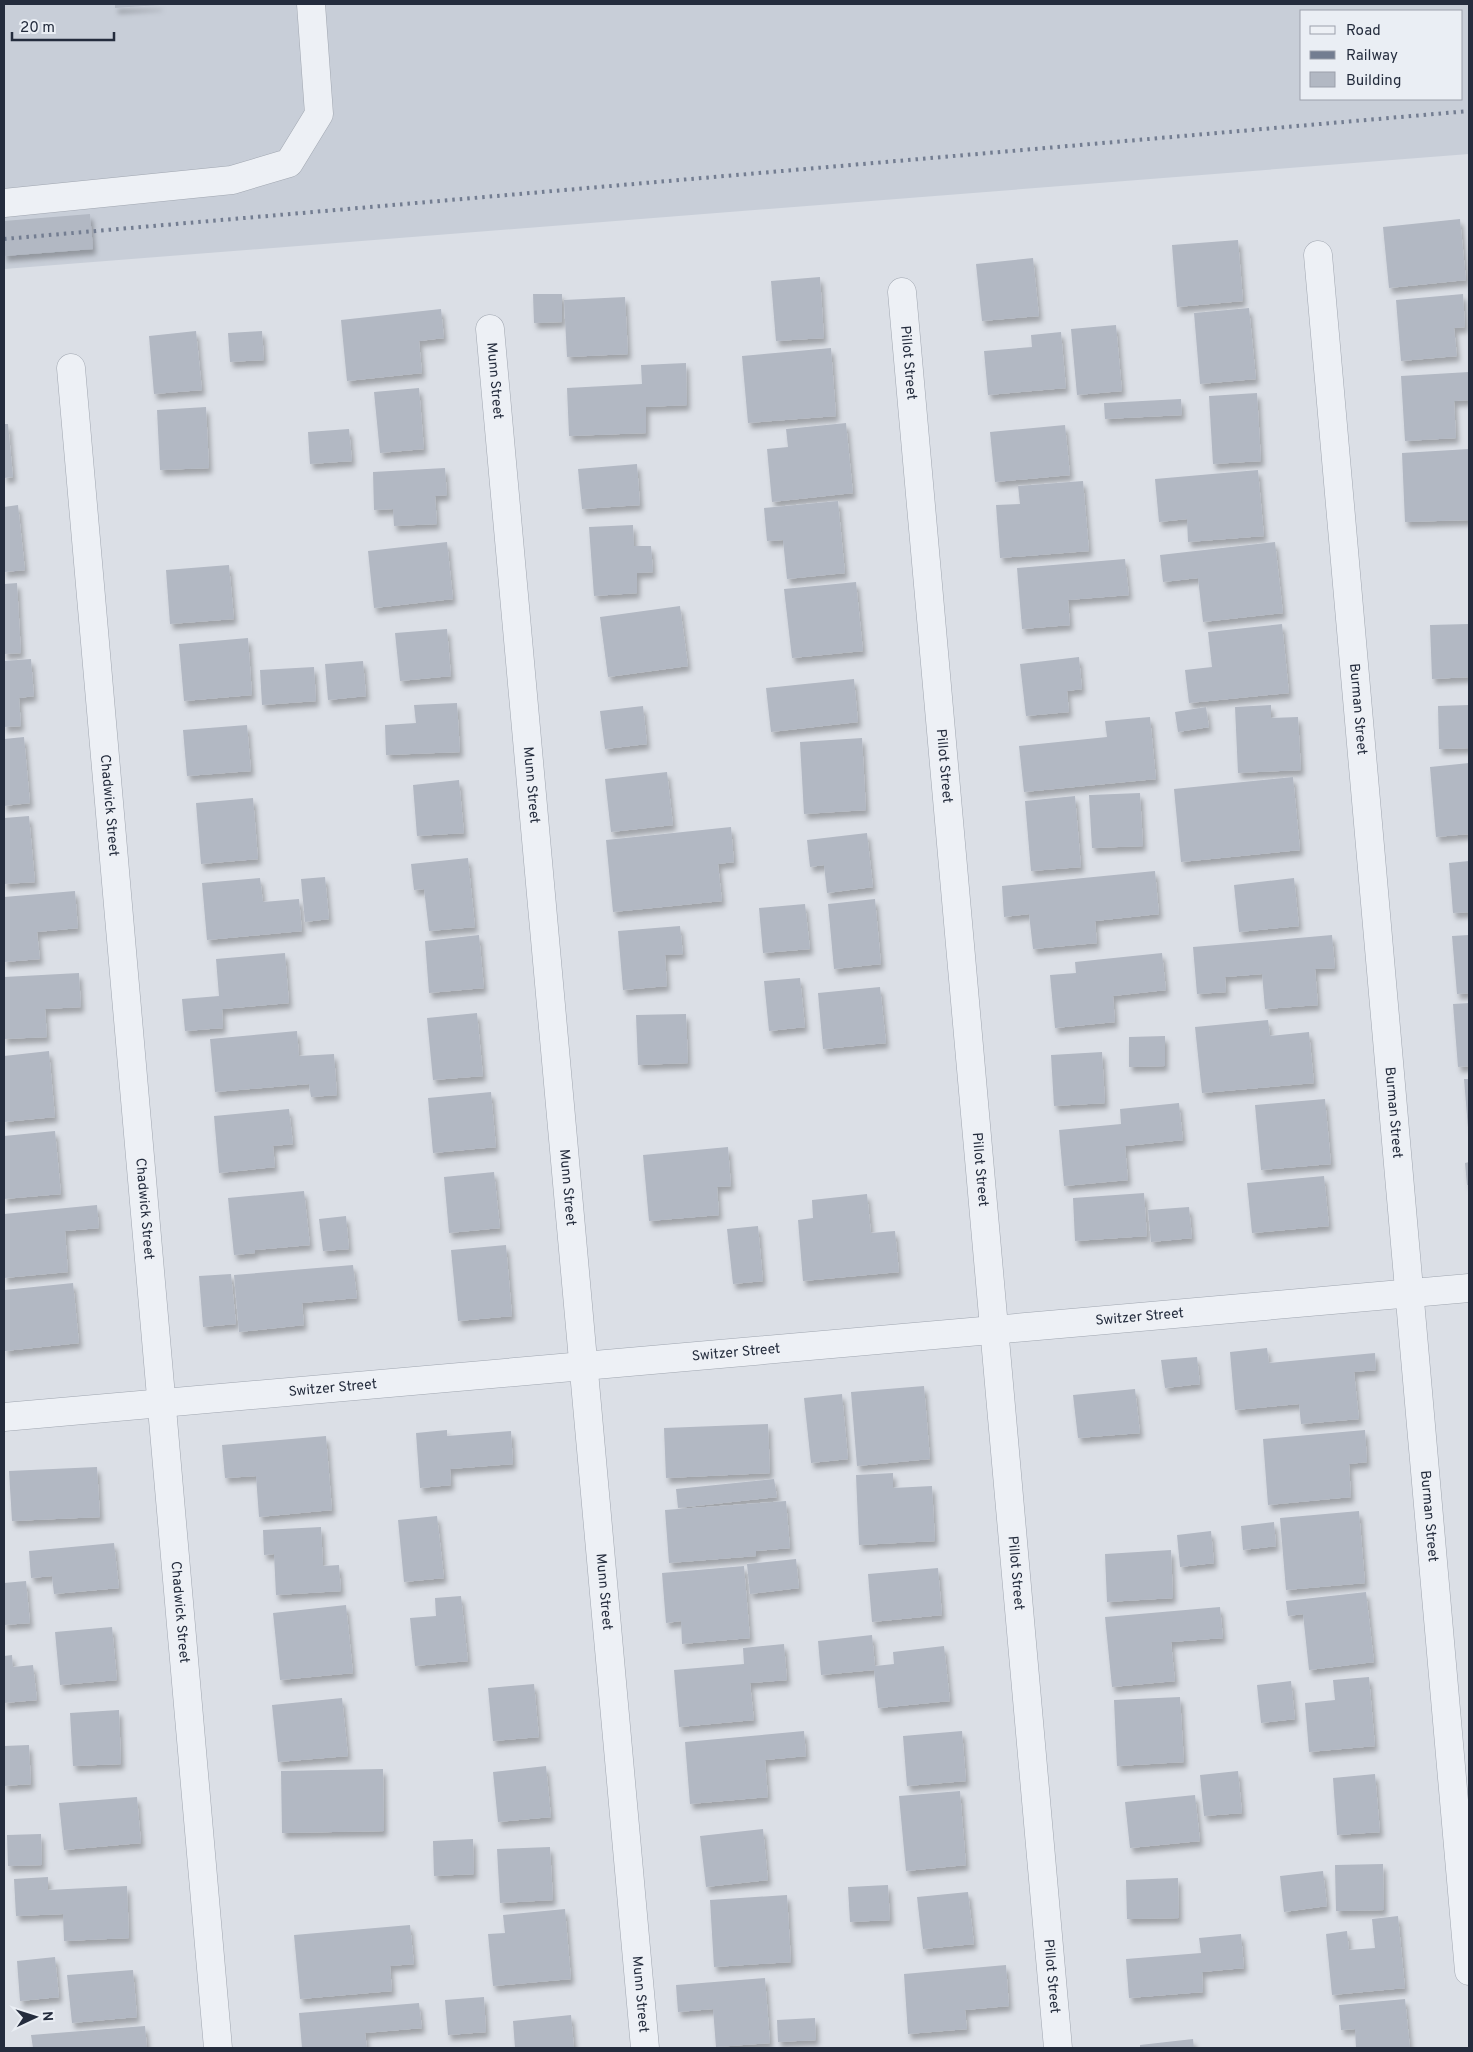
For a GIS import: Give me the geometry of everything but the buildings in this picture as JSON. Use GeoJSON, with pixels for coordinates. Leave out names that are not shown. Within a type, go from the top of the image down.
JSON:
{"type":"FeatureCollection","features":[{"type":"Feature","properties":{"kind":"street"},"geometry":{"type":"LineString","coordinates":[[4,203],[232,180],[289,163],[319,114],[311,4]]}},
{"type":"Feature","properties":{"kind":"street","name":"Burman Street"},"geometry":{"type":"LineString","coordinates":[[1318,255],[1469,1971]]}},
{"type":"Feature","properties":{"kind":"street","name":"Pillot Street"},"geometry":{"type":"LineString","coordinates":[[902,292],[1058,2048]]}},
{"type":"Feature","properties":{"kind":"street","name":"Munn Street"},"geometry":{"type":"LineString","coordinates":[[490,329],[645,2048]]}},
{"type":"Feature","properties":{"kind":"street","name":"Chadwick Street"},"geometry":{"type":"LineString","coordinates":[[71,368],[218,2048]]}},
{"type":"Feature","properties":{"kind":"street","name":"Switzer Street"},"geometry":{"type":"LineString","coordinates":[[4,1417],[1469,1288]]}},
{"type":"Feature","properties":{"kind":"shaded area"},"geometry":{"type":"Polygon","coordinates":[[[4,4],[1469,4],[1469,154],[4,269],[4,4]]]}},
{"type":"Feature","properties":{"kind":"railway"},"geometry":{"type":"LineString","coordinates":[[4,239],[1469,111]]}}]}
